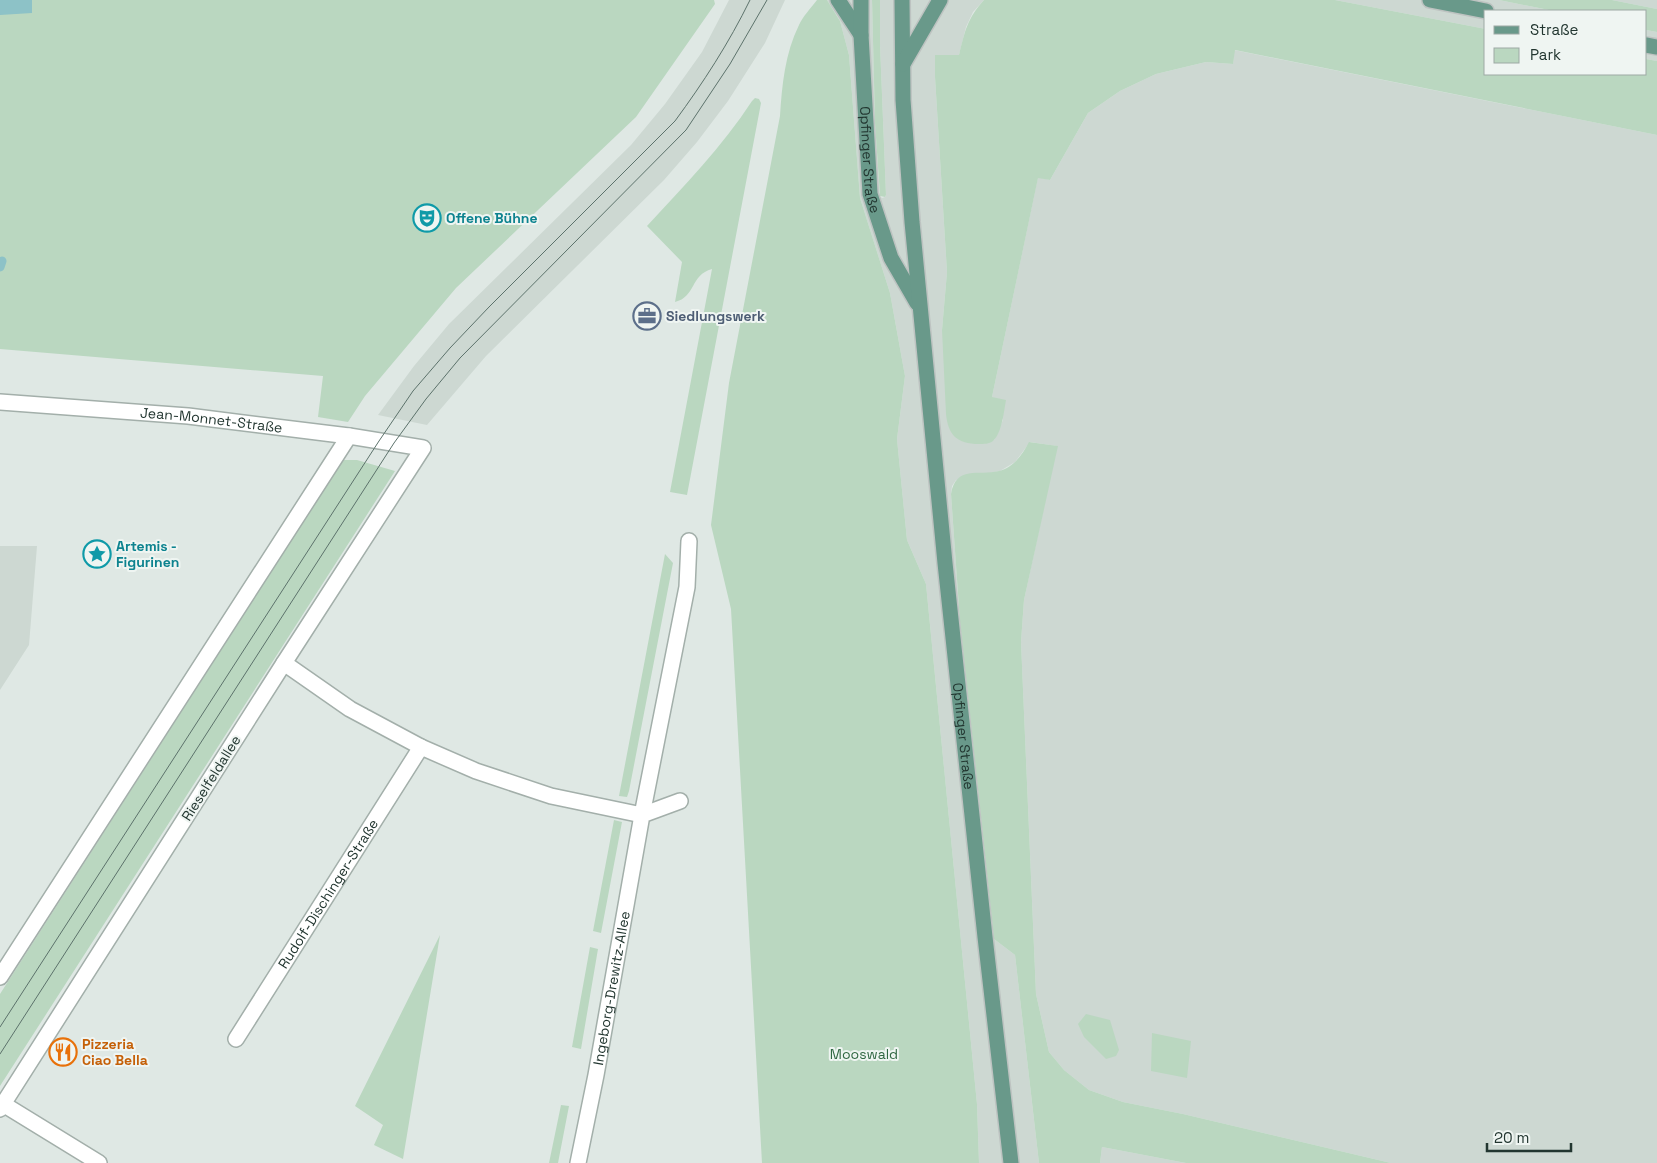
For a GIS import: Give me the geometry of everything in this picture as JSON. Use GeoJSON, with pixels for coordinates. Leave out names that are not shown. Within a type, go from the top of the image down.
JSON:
{"type":"FeatureCollection","features":[{"type":"Feature","properties":{"kind":"main road"},"geometry":{"type":"LineString","coordinates":[[838,0],[861,35]]}},
{"type":"Feature","properties":{"kind":"main road","name":"Opfinger Straße"},"geometry":{"type":"LineString","coordinates":[[861,0],[861,35],[870,194],[891,258],[920,309]]}},
{"type":"Feature","properties":{"kind":"main road","name":"Opfinger Straße"},"geometry":{"type":"LineString","coordinates":[[902,0],[902,65],[906,163],[985,937],[1011,1163]]}},
{"type":"Feature","properties":{"kind":"main road"},"geometry":{"type":"LineString","coordinates":[[902,65],[940,0]]}},
{"type":"Feature","properties":{"kind":"main road"},"geometry":{"type":"LineString","coordinates":[[1430,0],[1484,12]]}},
{"type":"Feature","properties":{"kind":"street","name":"Jean-Monnet-Straße"},"geometry":{"type":"LineString","coordinates":[[0,402],[188,416],[349,436],[423,448]]}},
{"type":"Feature","properties":{"kind":"street"},"geometry":{"type":"LineString","coordinates":[[0,977],[349,436]]}},
{"type":"Feature","properties":{"kind":"street","name":"Rieselfeldallee"},"geometry":{"type":"LineString","coordinates":[[1,1106],[423,448]]}},
{"type":"Feature","properties":{"kind":"street","name":"Ingeborg-Drewitz-Allee"},"geometry":{"type":"LineString","coordinates":[[578,1163],[596,1075],[642,815],[687,587],[689,540]]}},
{"type":"Feature","properties":{"kind":"street"},"geometry":{"type":"LineString","coordinates":[[284,662],[350,708],[421,747],[476,771],[550,796],[642,815],[680,801]]}},
{"type":"Feature","properties":{"kind":"street","name":"Rudolf-Dischinger-Straße"},"geometry":{"type":"LineString","coordinates":[[236,1039],[421,747]]}},
{"type":"Feature","properties":{"kind":"street"},"geometry":{"type":"LineString","coordinates":[[1,1106],[99,1163]]}},
{"type":"Feature","properties":{"kind":"shaded area"},"geometry":{"type":"Polygon","coordinates":[[[729,0],[785,0],[765,43],[728,101],[697,142],[664,180],[486,356],[427,425],[378,415],[414,366],[449,324],[631,145],[665,104],[702,52],[729,0]]]}},
{"type":"Feature","properties":{"kind":"shaded area"},"geometry":{"type":"Polygon","coordinates":[[[827,0],[872,0],[875,123],[880,196],[882,198],[886,195],[880,0],[984,0],[973,12],[966,27],[959,55],[935,56],[935,77],[947,272],[942,330],[994,440],[1003,420],[992,397],[1038,177],[1050,180],[1088,113],[1120,91],[1156,74],[1206,62],[1233,64],[1234,50],[1657,135],[1657,1163],[1391,1163],[1183,1114],[1123,1102],[1089,1090],[1064,1070],[1049,1052],[1036,994],[1021,642],[1024,600],[1057,446],[1030,442],[1015,462],[1000,471],[956,480],[952,486],[951,494],[960,622],[994,939],[1015,955],[1039,1163],[979,1163],[977,1104],[926,584],[907,540],[897,439],[905,376],[890,293],[860,198],[849,55],[840,21],[827,0]]]}},
{"type":"Feature","properties":{"kind":"shaded area"},"geometry":{"type":"Polygon","coordinates":[[[1335,0],[1499,0],[1549,10],[1484,10],[1484,29],[1335,0]]]}},
{"type":"Feature","properties":{"kind":"shaded area"},"geometry":{"type":"Polygon","coordinates":[[[1612,0],[1657,0],[1657,9],[1612,0]]]}},
{"type":"Feature","properties":{"kind":"shaded area"},"geometry":{"type":"Polygon","coordinates":[[[1647,30],[1657,32],[1657,61],[1647,59],[1647,30]]]}},
{"type":"Feature","properties":{"kind":"shaded area"},"geometry":{"type":"Polygon","coordinates":[[[0,546],[37,546],[29,645],[0,690],[0,546]]]}},
{"type":"Feature","properties":{"kind":"shaded area"},"geometry":{"type":"Polygon","coordinates":[[[1102,1147],[1186,1163],[1100,1163],[1102,1147]]]}},
{"type":"Feature","properties":{"kind":"green space"},"geometry":{"type":"Polygon","coordinates":[[[0,0],[714,0],[715,4],[636,117],[456,288],[365,396],[348,422],[318,417],[323,376],[0,349],[0,0]]]}},
{"type":"Feature","properties":{"kind":"green space","name":"Mooswald"},"geometry":{"type":"Polygon","coordinates":[[[817,0],[827,0],[840,21],[849,55],[860,198],[890,293],[905,376],[897,439],[907,540],[926,584],[977,1104],[979,1163],[762,1163],[731,609],[711,525],[729,383],[780,116],[785,69],[790,47],[799,25],[817,0]]]}},
{"type":"Feature","properties":{"kind":"green space"},"geometry":{"type":"Polygon","coordinates":[[[872,0],[880,0],[885,197],[880,196],[875,123],[872,0]]]}},
{"type":"Feature","properties":{"kind":"green space"},"geometry":{"type":"Polygon","coordinates":[[[984,0],[1335,0],[1484,29],[1484,75],[1647,75],[1647,59],[1657,61],[1657,135],[1235,50],[1233,64],[1206,62],[1156,74],[1120,91],[1088,113],[1050,180],[1038,178],[992,397],[1006,400],[1002,422],[999,433],[993,441],[985,444],[971,444],[955,437],[949,428],[946,414],[942,330],[947,272],[935,55],[959,55],[967,26],[984,0]]]}},
{"type":"Feature","properties":{"kind":"green space"},"geometry":{"type":"Polygon","coordinates":[[[1499,0],[1612,0],[1657,9],[1657,32],[1647,30],[1647,10],[1549,10],[1499,0]]]}},
{"type":"Feature","properties":{"kind":"green space"},"geometry":{"type":"Polygon","coordinates":[[[755,98],[759,99],[761,103],[687,495],[670,492],[712,269],[700,276],[687,296],[675,302],[682,262],[647,226],[689,181],[755,98]]]}},
{"type":"Feature","properties":{"kind":"green space"},"geometry":{"type":"Polygon","coordinates":[[[1029,442],[1058,446],[1024,600],[1021,642],[1036,994],[1049,1052],[1064,1070],[1089,1090],[1123,1102],[1183,1114],[1391,1163],[1186,1163],[1102,1147],[1100,1163],[1039,1163],[1015,955],[994,939],[960,622],[951,494],[954,485],[963,475],[999,471],[1009,467],[1021,456],[1029,442]]]}},
{"type":"Feature","properties":{"kind":"green space"},"geometry":{"type":"Polygon","coordinates":[[[343,460],[357,460],[395,471],[0,1086],[0,994],[343,460]]]}},
{"type":"Feature","properties":{"kind":"green space"},"geometry":{"type":"Polygon","coordinates":[[[665,554],[673,563],[629,791],[627,797],[619,796],[665,554]]]}},
{"type":"Feature","properties":{"kind":"green space"},"geometry":{"type":"Polygon","coordinates":[[[614,820],[622,822],[601,933],[593,931],[614,820]]]}},
{"type":"Feature","properties":{"kind":"green space"},"geometry":{"type":"Polygon","coordinates":[[[440,935],[403,1159],[374,1145],[383,1125],[355,1106],[440,935]]]}},
{"type":"Feature","properties":{"kind":"green space"},"geometry":{"type":"Polygon","coordinates":[[[590,947],[598,949],[581,1049],[572,1047],[590,947]]]}},
{"type":"Feature","properties":{"kind":"green space"},"geometry":{"type":"Polygon","coordinates":[[[1086,1014],[1110,1020],[1119,1050],[1116,1056],[1106,1059],[1084,1037],[1078,1024],[1086,1014]]]}},
{"type":"Feature","properties":{"kind":"green space"},"geometry":{"type":"Polygon","coordinates":[[[1152,1033],[1191,1041],[1187,1078],[1151,1071],[1152,1033]]]}},
{"type":"Feature","properties":{"kind":"green space"},"geometry":{"type":"Polygon","coordinates":[[[561,1105],[569,1106],[558,1163],[549,1163],[561,1105]]]}},
{"type":"Feature","properties":{"kind":"water"},"geometry":{"type":"Polygon","coordinates":[[[0,0],[32,0],[32,13],[0,15],[0,0]]]}},
{"type":"Feature","properties":{"kind":"waterway"},"geometry":{"type":"LineString","coordinates":[[0,267],[2,261]]}},
{"type":"Feature","properties":{"kind":"tram line"},"geometry":{"type":"LineString","coordinates":[[0,1027],[413,391],[489,307],[675,121],[715,62],[750,0]]}},
{"type":"Feature","properties":{"kind":"tram line"},"geometry":{"type":"LineString","coordinates":[[0,1054],[394,443],[426,399],[460,358],[686,130],[730,64],[767,0]]}},
{"type":"Feature","properties":{"kind":"place","name":"Offene Bühne"},"geometry":{"type":"Point","coordinates":[427,218]}},
{"type":"Feature","properties":{"kind":"place","name":"Siedlungswerk"},"geometry":{"type":"Point","coordinates":[647,316]}},
{"type":"Feature","properties":{"kind":"place","name":"Artemis - Figurinen"},"geometry":{"type":"Point","coordinates":[97,554]}},
{"type":"Feature","properties":{"kind":"place","name":"Pizzeria Ciao Bella"},"geometry":{"type":"Point","coordinates":[63,1052]}}]}
